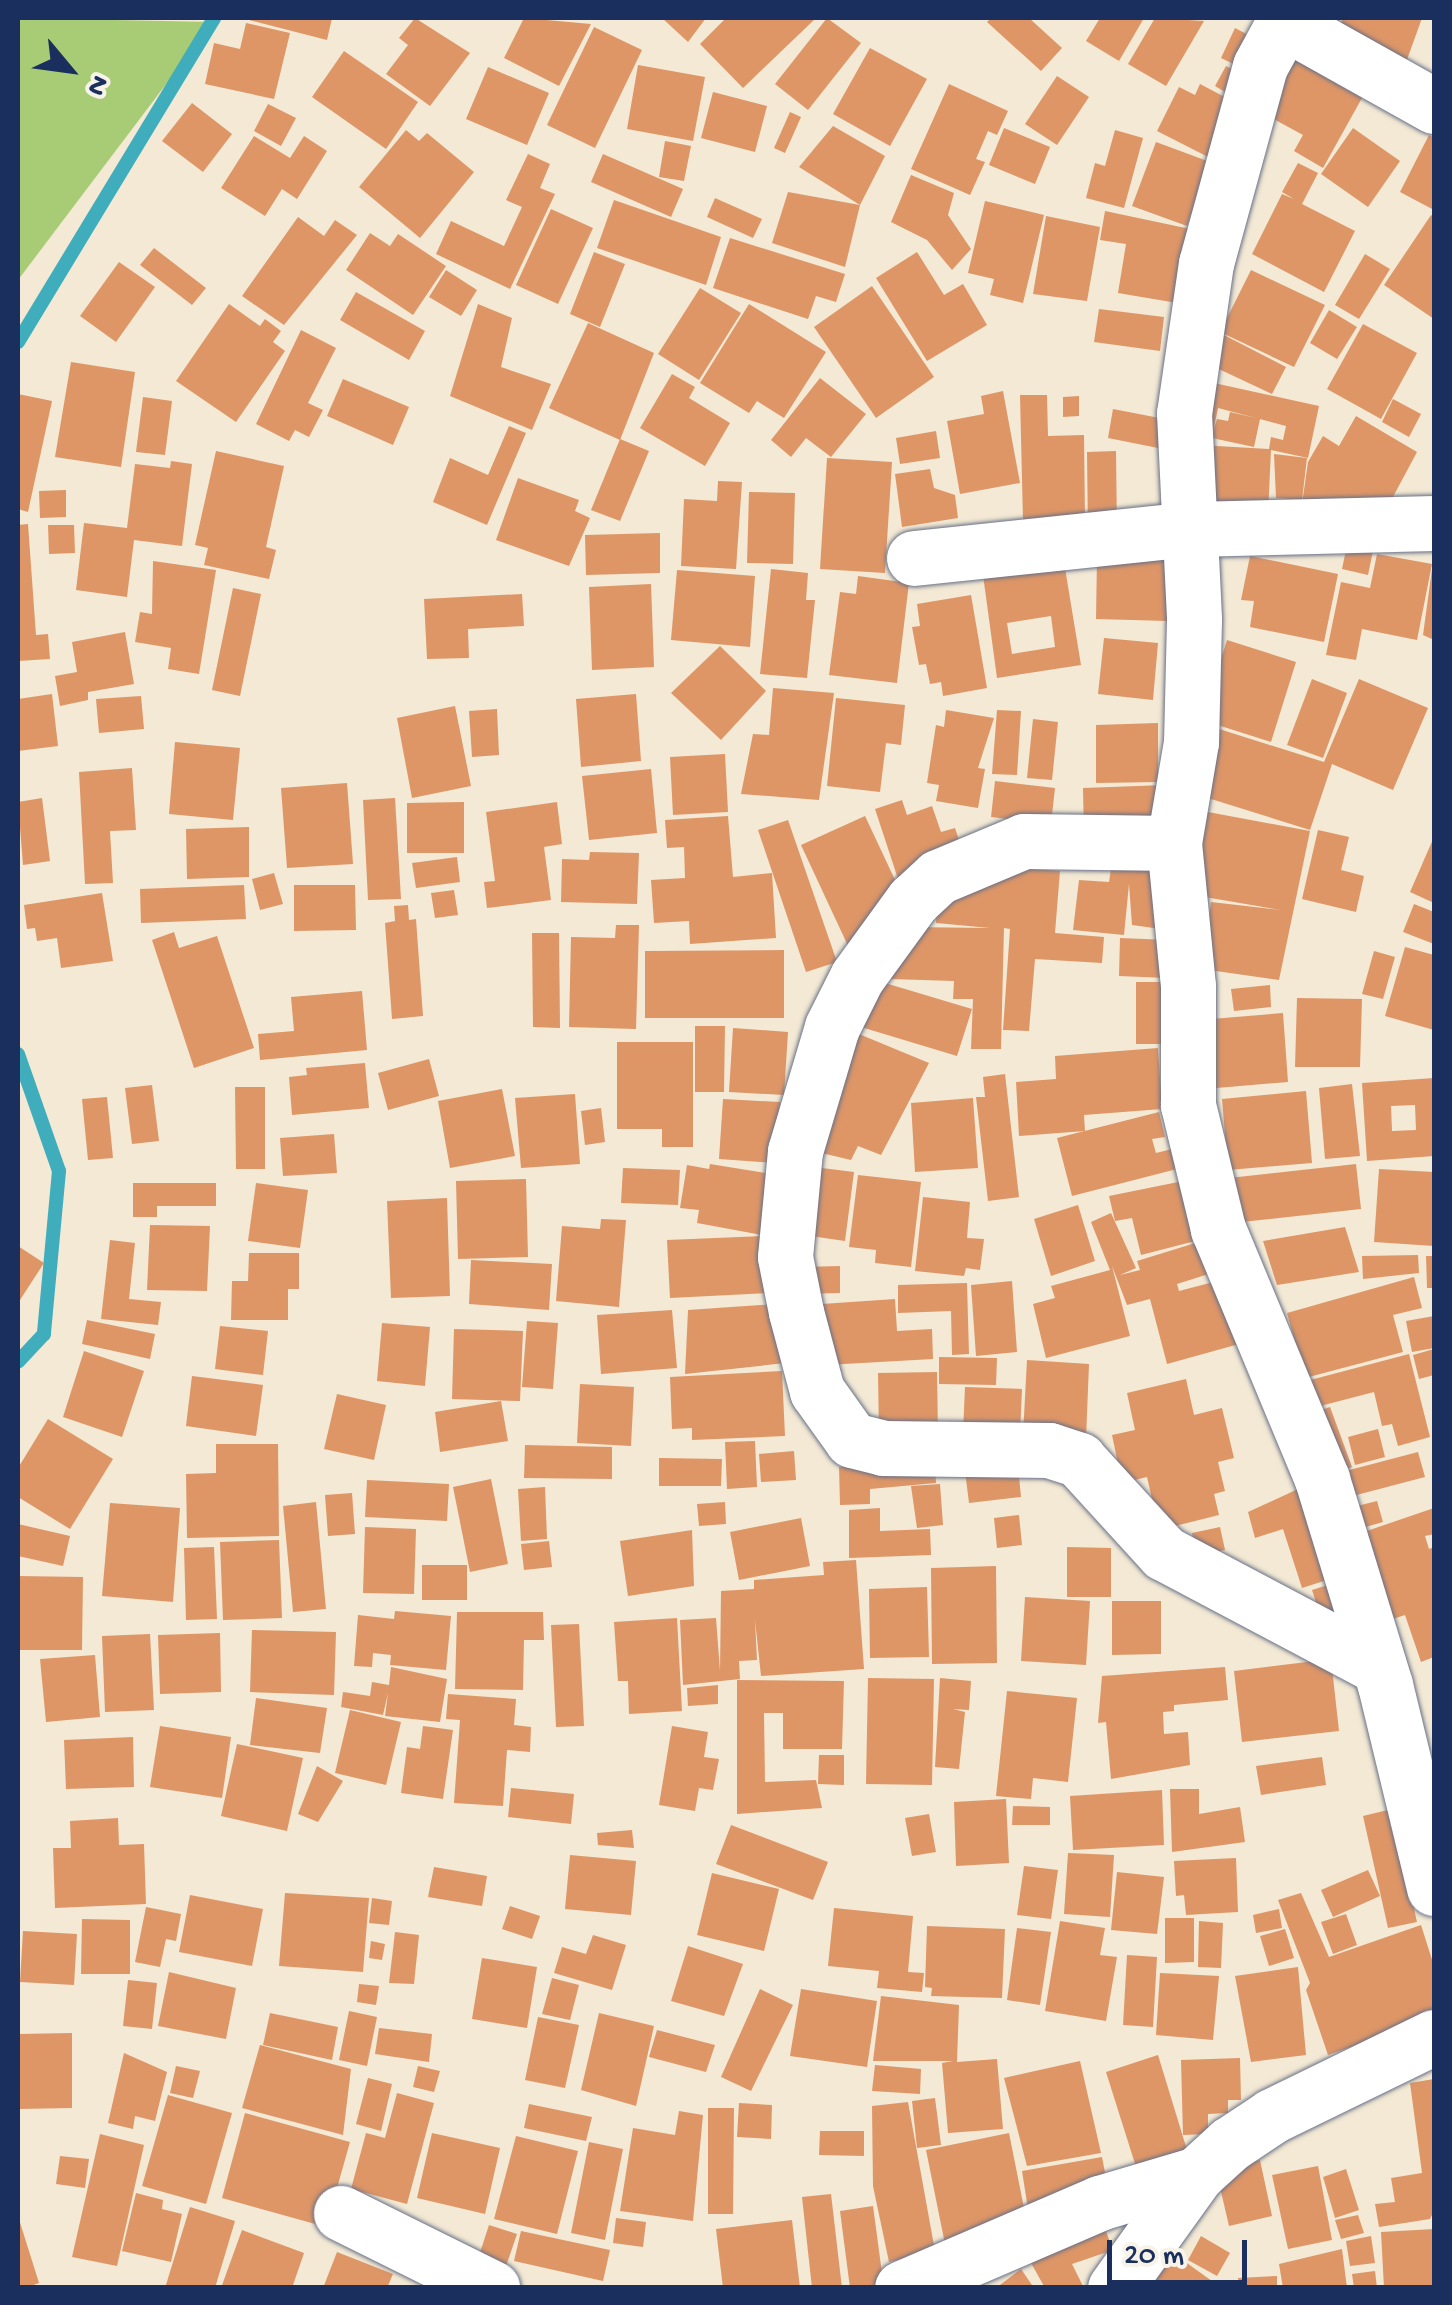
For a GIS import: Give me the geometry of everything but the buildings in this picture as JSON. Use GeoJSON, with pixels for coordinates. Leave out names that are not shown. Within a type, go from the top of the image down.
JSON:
{"type":"FeatureCollection","features":[{"type":"Feature","properties":{"kind":"street"},"geometry":{"type":"LineString","coordinates":[[1434,106],[1280,20],[1242,118],[1206,263],[1184,413],[1192,529],[1192,742],[1174,843],[1188,986],[1188,1105],[1214,1211],[1322,1479],[1379,1667],[1434,1888]]}},
{"type":"Feature","properties":{"kind":"street"},"geometry":{"type":"LineString","coordinates":[[914,558],[1192,529],[1434,523]]}},
{"type":"Feature","properties":{"kind":"street"},"geometry":{"type":"LineString","coordinates":[[1174,843],[1024,841],[938,877],[913,900],[857,977],[832,1028],[795,1150],[785,1257],[796,1312],[817,1391],[852,1440],[883,1448],[1048,1450],[1080,1460],[1164,1553],[1379,1667]]}},
{"type":"Feature","properties":{"kind":"street"},"geometry":{"type":"LineString","coordinates":[[1116,2288],[1196,2174],[1272,2116],[1434,2037]]}},
{"type":"Feature","properties":{"kind":"street"},"geometry":{"type":"LineString","coordinates":[[902,2288],[1099,2203],[1196,2174]]}},
{"type":"Feature","properties":{"kind":"street"},"geometry":{"type":"LineString","coordinates":[[341,2213],[492,2288]]}},
{"type":"Feature","properties":{"kind":"green space"},"geometry":{"type":"Polygon","coordinates":[[[18,18],[213,22],[18,280],[18,18]]]}},
{"type":"Feature","properties":{"kind":"waterway"},"geometry":{"type":"LineString","coordinates":[[18,342],[214,18]]}},
{"type":"Feature","properties":{"kind":"waterway"},"geometry":{"type":"LineString","coordinates":[[18,1054],[59,1171],[44,1334],[18,1362]]}}]}
